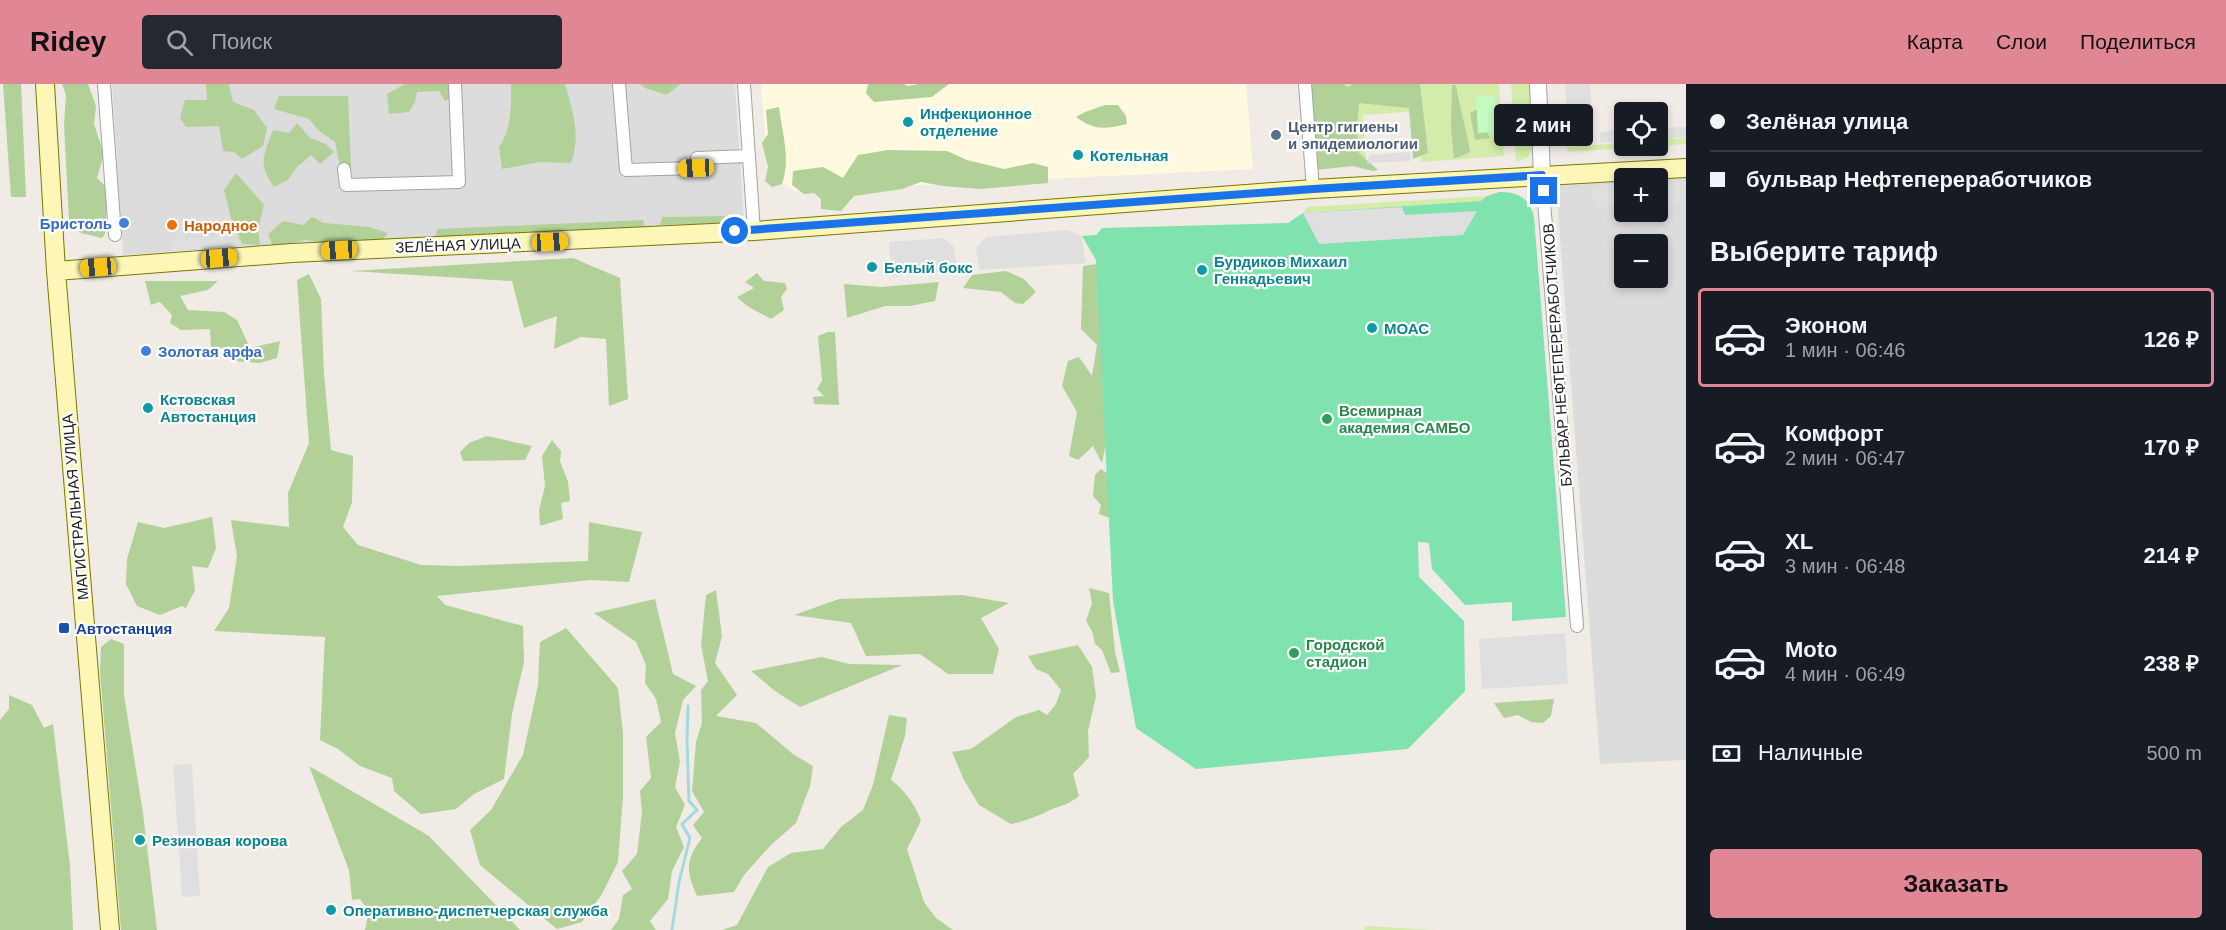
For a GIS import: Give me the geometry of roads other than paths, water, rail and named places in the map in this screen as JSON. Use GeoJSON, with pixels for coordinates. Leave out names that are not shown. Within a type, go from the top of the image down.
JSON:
{"type":"FeatureCollection","features":[{"type":"Feature","properties":{"kind":"main road","name":"МАГИСТРАЛЬНАЯ УЛИЦА"},"geometry":{"type":"LineString","coordinates":[[45,84],[56,271],[110,930]]}},
{"type":"Feature","properties":{"kind":"main road","name":"ЗЕЛЁНАЯ УЛИЦА"},"geometry":{"type":"LineString","coordinates":[[56,271],[292,253],[754,231],[1313,189],[1686,168]]}},
{"type":"Feature","properties":{"kind":"street"},"geometry":{"type":"LineString","coordinates":[[104,84],[115,235]]}},
{"type":"Feature","properties":{"kind":"street"},"geometry":{"type":"LineString","coordinates":[[344,169],[346,185],[459,182],[455,84]]}},
{"type":"Feature","properties":{"kind":"street"},"geometry":{"type":"LineString","coordinates":[[619,84],[626,170],[696,168],[697,158],[749,156]]}},
{"type":"Feature","properties":{"kind":"street"},"geometry":{"type":"LineString","coordinates":[[744,84],[754,231]]}},
{"type":"Feature","properties":{"kind":"street"},"geometry":{"type":"LineString","coordinates":[[1305,84],[1313,189]]}},
{"type":"Feature","properties":{"kind":"street","name":"БУЛЬВАР НЕФТЕПЕРЕРАБОТЧИКОВ"},"geometry":{"type":"LineString","coordinates":[[1538,84],[1542,175],[1577,626]]}},
{"type":"Feature","properties":{"kind":"waterway"},"geometry":{"type":"LineString","coordinates":[[672,930],[679,882],[690,838],[682,824],[697,810],[689,801],[688,706]]}},
{"type":"Feature","properties":{"kind":"place","name":"Инфекционное отделение"},"geometry":{"type":"Point","coordinates":[908,122]}},
{"type":"Feature","properties":{"kind":"place","name":"Центр гигиены и эпидемиологии"},"geometry":{"type":"Point","coordinates":[1276,135]}},
{"type":"Feature","properties":{"kind":"place","name":"Котельная"},"geometry":{"type":"Point","coordinates":[1078,155]}},
{"type":"Feature","properties":{"kind":"place","name":"Бристоль"},"geometry":{"type":"Point","coordinates":[124,223]}},
{"type":"Feature","properties":{"kind":"place","name":"Народное"},"geometry":{"type":"Point","coordinates":[172,225]}},
{"type":"Feature","properties":{"kind":"place","name":"Белый бокс"},"geometry":{"type":"Point","coordinates":[872,267]}},
{"type":"Feature","properties":{"kind":"place","name":"Бурдиков Михаил Геннадьевич"},"geometry":{"type":"Point","coordinates":[1202,270]}},
{"type":"Feature","properties":{"kind":"place","name":"МОАС"},"geometry":{"type":"Point","coordinates":[1372,328]}},
{"type":"Feature","properties":{"kind":"place","name":"Золотая арфа"},"geometry":{"type":"Point","coordinates":[146,351]}},
{"type":"Feature","properties":{"kind":"place","name":"Кстовская Автостанция"},"geometry":{"type":"Point","coordinates":[148,408]}},
{"type":"Feature","properties":{"kind":"place","name":"Всемирная академия САМБО"},"geometry":{"type":"Point","coordinates":[1327,419]}},
{"type":"Feature","properties":{"kind":"place","name":"Автостанция"},"geometry":{"type":"Point","coordinates":[64,628]}},
{"type":"Feature","properties":{"kind":"place","name":"Городской стадион"},"geometry":{"type":"Point","coordinates":[1294,653]}},
{"type":"Feature","properties":{"kind":"place","name":"Резиновая корова"},"geometry":{"type":"Point","coordinates":[140,840]}},
{"type":"Feature","properties":{"kind":"place","name":"Оперативно-диспетчерская служба"},"geometry":{"type":"Point","coordinates":[331,910]}}]}
